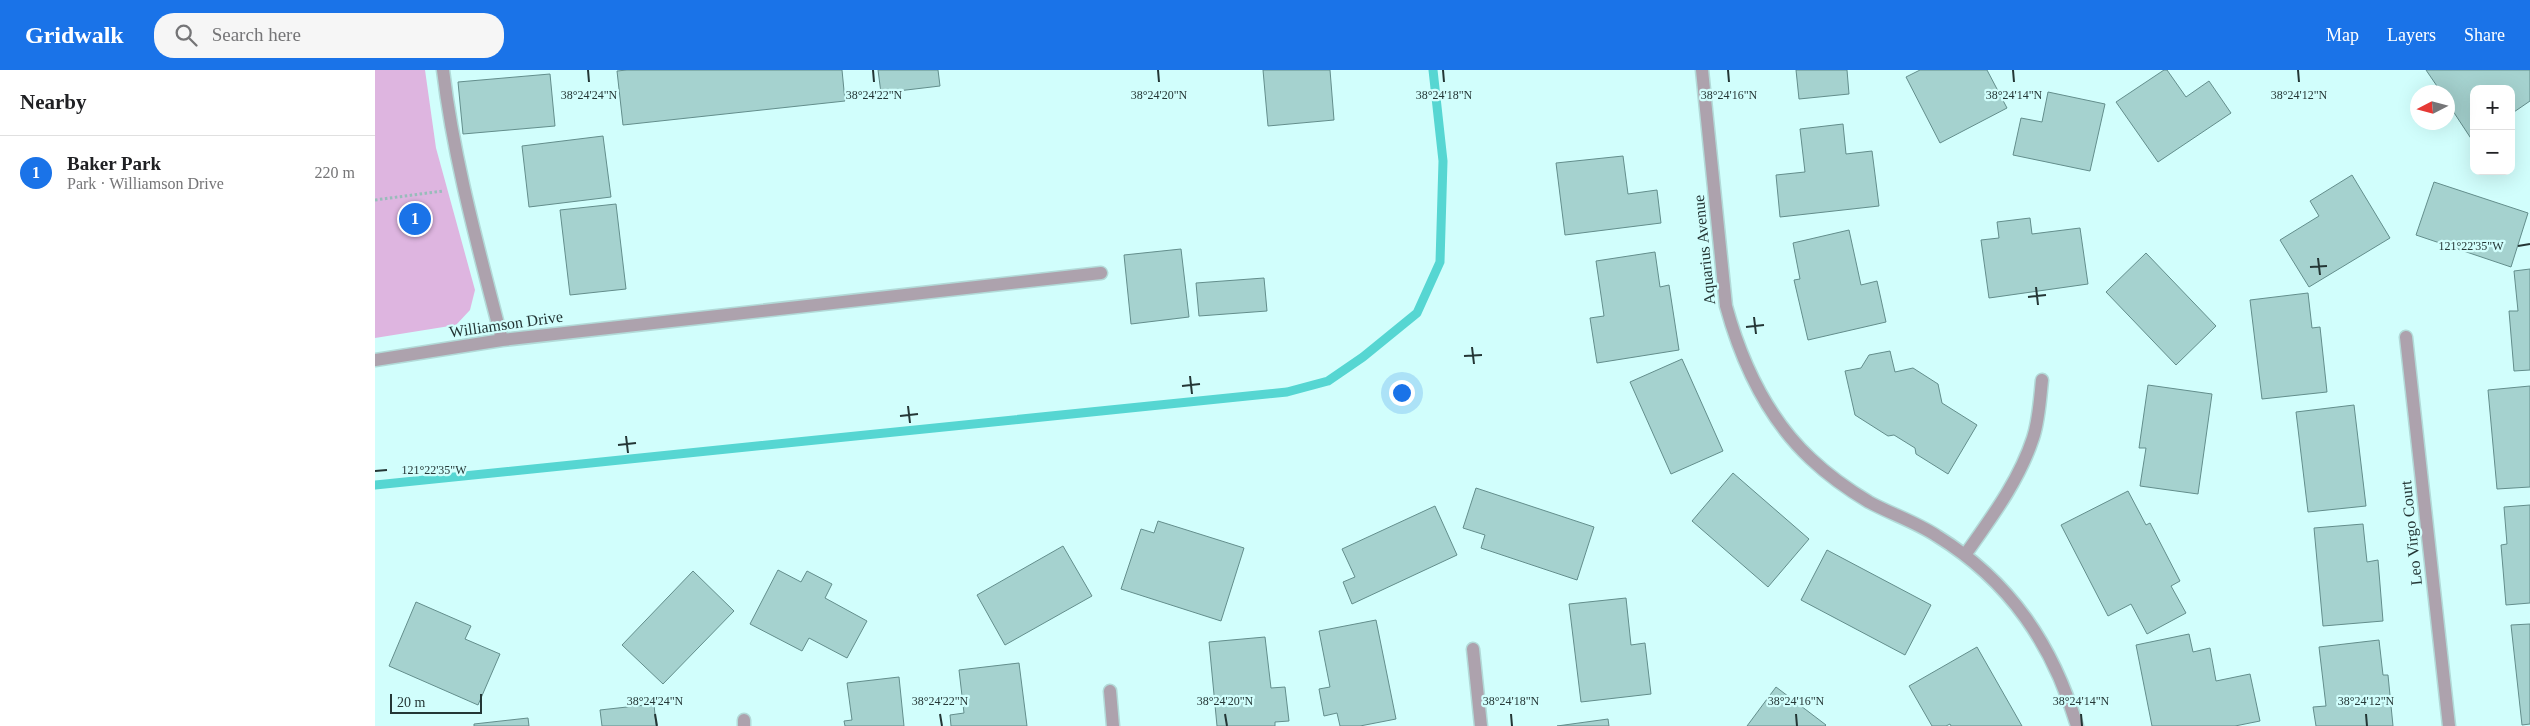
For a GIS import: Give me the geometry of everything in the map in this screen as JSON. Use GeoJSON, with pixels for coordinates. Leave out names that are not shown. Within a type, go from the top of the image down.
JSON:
{"type":"FeatureCollection","features":[{"type":"Feature","properties":{"kind":"street"},"geometry":{"type":"LineString","coordinates":[[443,70],[449,119],[463,185],[503,340]]}},
{"type":"Feature","properties":{"kind":"street","name":"Aquarius Avenue"},"geometry":{"type":"LineString","coordinates":[[1703,70],[1725,297],[1736,341],[1748,372],[1766,403],[1787,433],[1811,459],[1839,482],[1870,502],[1936,535],[1965,555],[2009,596],[2032,625],[2051,657],[2067,691],[2077,726]]}},
{"type":"Feature","properties":{"kind":"street","name":"Williamson Drive"},"geometry":{"type":"LineString","coordinates":[[375,360],[503,340],[642,323],[1101,273]]}},
{"type":"Feature","properties":{"kind":"street","name":"Leo Virgo Court"},"geometry":{"type":"LineString","coordinates":[[2406,337],[2449,726]]}},
{"type":"Feature","properties":{"kind":"street"},"geometry":{"type":"LineString","coordinates":[[1965,555],[2003,500],[2021,469],[2033,436],[2043,380]]}},
{"type":"Feature","properties":{"kind":"street"},"geometry":{"type":"LineString","coordinates":[[1473,649],[1481,726]]}},
{"type":"Feature","properties":{"kind":"street"},"geometry":{"type":"LineString","coordinates":[[1109,691],[1113,726]]}},
{"type":"Feature","properties":{"kind":"path"},"geometry":{"type":"LineString","coordinates":[[375,200],[400,195],[430,194],[463,185]]}},
{"type":"Feature","properties":{"kind":"shaded area"},"geometry":{"type":"Polygon","coordinates":[[[375,70],[425,70],[436,148],[475,290],[470,310],[456,325],[375,338],[375,70]]]}},
{"type":"Feature","properties":{"kind":"building"},"geometry":{"type":"Polygon","coordinates":[[[842,70],[845,101],[623,125],[617,71],[842,70]]]}},
{"type":"Feature","properties":{"kind":"building"},"geometry":{"type":"Polygon","coordinates":[[[878,70],[938,70],[940,86],[881,93],[878,70]]]}},
{"type":"Feature","properties":{"kind":"building"},"geometry":{"type":"Polygon","coordinates":[[[1263,70],[1330,70],[1334,120],[1268,126],[1263,70]]]}},
{"type":"Feature","properties":{"kind":"building"},"geometry":{"type":"Polygon","coordinates":[[[1796,70],[1847,70],[1849,94],[1799,99],[1796,70]]]}},
{"type":"Feature","properties":{"kind":"building"},"geometry":{"type":"Polygon","coordinates":[[[1920,70],[1987,70],[2007,108],[1940,143],[1906,77],[1920,70]]]}},
{"type":"Feature","properties":{"kind":"building"},"geometry":{"type":"Polygon","coordinates":[[[2164,70],[2167,70],[2186,97],[2209,81],[2231,113],[2158,162],[2116,102],[2164,70]]]}},
{"type":"Feature","properties":{"kind":"building"},"geometry":{"type":"Polygon","coordinates":[[[2426,70],[2530,70],[2530,101],[2515,111],[2515,85],[2470,85],[2470,137],[2455,114],[2455,85],[2436,85],[2426,70]]]}},
{"type":"Feature","properties":{"kind":"building"},"geometry":{"type":"Polygon","coordinates":[[[550,74],[555,126],[463,134],[458,82],[550,74]]]}},
{"type":"Feature","properties":{"kind":"building"},"geometry":{"type":"Polygon","coordinates":[[[2048,92],[2105,104],[2090,171],[2013,155],[2021,118],[2042,122],[2048,92]]]}},
{"type":"Feature","properties":{"kind":"building"},"geometry":{"type":"Polygon","coordinates":[[[1843,124],[1846,154],[1872,151],[1879,206],[1780,217],[1776,175],[1805,172],[1800,129],[1843,124]]]}},
{"type":"Feature","properties":{"kind":"building"},"geometry":{"type":"Polygon","coordinates":[[[603,136],[611,197],[529,207],[522,146],[603,136]]]}},
{"type":"Feature","properties":{"kind":"building"},"geometry":{"type":"Polygon","coordinates":[[[1623,156],[1628,194],[1657,190],[1661,223],[1565,235],[1556,163],[1623,156]]]}},
{"type":"Feature","properties":{"kind":"building"},"geometry":{"type":"Polygon","coordinates":[[[2352,175],[2390,238],[2309,287],[2280,240],[2319,216],[2310,201],[2352,175]]]}},
{"type":"Feature","properties":{"kind":"building"},"geometry":{"type":"Polygon","coordinates":[[[2434,182],[2528,213],[2511,267],[2416,235],[2434,182]]]}},
{"type":"Feature","properties":{"kind":"building"},"geometry":{"type":"Polygon","coordinates":[[[616,204],[626,289],[570,295],[560,210],[616,204]]]}},
{"type":"Feature","properties":{"kind":"building"},"geometry":{"type":"Polygon","coordinates":[[[2030,218],[2032,234],[2080,228],[2088,284],[1989,298],[1981,240],[1999,238],[1997,222],[2030,218]]]}},
{"type":"Feature","properties":{"kind":"building"},"geometry":{"type":"Polygon","coordinates":[[[1849,230],[1861,285],[1877,281],[1886,322],[1808,340],[1794,280],[1800,279],[1793,243],[1849,230]]]}},
{"type":"Feature","properties":{"kind":"building"},"geometry":{"type":"Polygon","coordinates":[[[1181,249],[1189,317],[1131,324],[1124,255],[1181,249]]]}},
{"type":"Feature","properties":{"kind":"building"},"geometry":{"type":"Polygon","coordinates":[[[1655,252],[1660,287],[1669,285],[1679,350],[1597,363],[1590,318],[1604,316],[1596,261],[1655,252]]]}},
{"type":"Feature","properties":{"kind":"building"},"geometry":{"type":"Polygon","coordinates":[[[2146,253],[2216,326],[2176,365],[2106,292],[2146,253]]]}},
{"type":"Feature","properties":{"kind":"building"},"geometry":{"type":"Polygon","coordinates":[[[2530,269],[2530,370],[2514,371],[2509,311],[2518,311],[2514,271],[2530,269]]]}},
{"type":"Feature","properties":{"kind":"building"},"geometry":{"type":"Polygon","coordinates":[[[1264,278],[1267,311],[1199,316],[1196,283],[1264,278]]]}},
{"type":"Feature","properties":{"kind":"building"},"geometry":{"type":"Polygon","coordinates":[[[2308,293],[2312,328],[2320,327],[2327,392],[2262,399],[2250,300],[2308,293]]]}},
{"type":"Feature","properties":{"kind":"building"},"geometry":{"type":"Polygon","coordinates":[[[1890,351],[1895,372],[1913,368],[1938,384],[1942,403],[1977,425],[1948,474],[1916,454],[1915,448],[1894,435],[1888,436],[1855,415],[1845,371],[1861,368],[1869,355],[1890,351]]]}},
{"type":"Feature","properties":{"kind":"building"},"geometry":{"type":"Polygon","coordinates":[[[1682,359],[1723,451],[1671,474],[1630,382],[1682,359]]]}},
{"type":"Feature","properties":{"kind":"building"},"geometry":{"type":"Polygon","coordinates":[[[2148,385],[2212,394],[2198,494],[2140,486],[2146,448],[2139,448],[2148,385]]]}},
{"type":"Feature","properties":{"kind":"building"},"geometry":{"type":"Polygon","coordinates":[[[2530,386],[2530,487],[2497,489],[2488,390],[2530,386]]]}},
{"type":"Feature","properties":{"kind":"building"},"geometry":{"type":"Polygon","coordinates":[[[2354,405],[2366,506],[2308,512],[2296,412],[2354,405]]]}},
{"type":"Feature","properties":{"kind":"building"},"geometry":{"type":"Polygon","coordinates":[[[1733,473],[1809,539],[1768,587],[1692,521],[1733,473]]]}},
{"type":"Feature","properties":{"kind":"building"},"geometry":{"type":"Polygon","coordinates":[[[1476,488],[1594,527],[1577,580],[1481,548],[1485,535],[1463,528],[1476,488]]]}},
{"type":"Feature","properties":{"kind":"building"},"geometry":{"type":"Polygon","coordinates":[[[2128,491],[2146,525],[2150,523],[2180,581],[2171,586],[2186,613],[2147,634],[2131,604],[2108,616],[2061,525],[2128,491]]]}},
{"type":"Feature","properties":{"kind":"building"},"geometry":{"type":"Polygon","coordinates":[[[2530,505],[2530,603],[2506,605],[2501,545],[2507,544],[2504,507],[2530,505]]]}},
{"type":"Feature","properties":{"kind":"building"},"geometry":{"type":"Polygon","coordinates":[[[1435,506],[1457,555],[1352,604],[1343,582],[1355,577],[1342,549],[1435,506]]]}},
{"type":"Feature","properties":{"kind":"building"},"geometry":{"type":"Polygon","coordinates":[[[1158,521],[1244,548],[1221,621],[1121,589],[1141,529],[1154,533],[1158,521]]]}},
{"type":"Feature","properties":{"kind":"building"},"geometry":{"type":"Polygon","coordinates":[[[2363,524],[2367,562],[2378,560],[2383,621],[2323,626],[2314,528],[2363,524]]]}},
{"type":"Feature","properties":{"kind":"building"},"geometry":{"type":"Polygon","coordinates":[[[1063,546],[1092,596],[1005,645],[977,595],[1063,546]]]}},
{"type":"Feature","properties":{"kind":"building"},"geometry":{"type":"Polygon","coordinates":[[[1827,550],[1931,605],[1905,655],[1801,600],[1827,550]]]}},
{"type":"Feature","properties":{"kind":"building"},"geometry":{"type":"Polygon","coordinates":[[[778,570],[801,582],[807,571],[832,584],[825,598],[867,621],[847,658],[809,638],[802,651],[750,624],[778,570]]]}},
{"type":"Feature","properties":{"kind":"building"},"geometry":{"type":"Polygon","coordinates":[[[693,571],[734,611],[663,684],[622,645],[693,571]]]}},
{"type":"Feature","properties":{"kind":"building"},"geometry":{"type":"Polygon","coordinates":[[[1626,598],[1631,645],[1645,643],[1651,694],[1581,702],[1569,604],[1626,598]]]}},
{"type":"Feature","properties":{"kind":"building"},"geometry":{"type":"Polygon","coordinates":[[[416,602],[471,626],[465,639],[500,654],[478,705],[389,666],[416,602]]]}},
{"type":"Feature","properties":{"kind":"building"},"geometry":{"type":"Polygon","coordinates":[[[1376,620],[1396,719],[1360,726],[1340,726],[1337,713],[1324,716],[1319,689],[1330,687],[1319,631],[1376,620]]]}},
{"type":"Feature","properties":{"kind":"building"},"geometry":{"type":"Polygon","coordinates":[[[2530,624],[2530,724],[2522,725],[2511,625],[2530,624]]]}},
{"type":"Feature","properties":{"kind":"building"},"geometry":{"type":"Polygon","coordinates":[[[2189,634],[2193,652],[2210,648],[2216,681],[2250,674],[2260,721],[2235,726],[2152,726],[2136,645],[2189,634]]]}},
{"type":"Feature","properties":{"kind":"building"},"geometry":{"type":"Polygon","coordinates":[[[1265,637],[1271,688],[1285,687],[1289,721],[1275,722],[1275,726],[1217,726],[1209,642],[1265,637]]]}},
{"type":"Feature","properties":{"kind":"building"},"geometry":{"type":"Polygon","coordinates":[[[2379,640],[2383,675],[2388,675],[2393,726],[2316,726],[2313,707],[2326,706],[2319,647],[2379,640]]]}},
{"type":"Feature","properties":{"kind":"building"},"geometry":{"type":"Polygon","coordinates":[[[1977,647],[2022,726],[1951,726],[1950,724],[1946,726],[1932,726],[1909,686],[1977,647]]]}},
{"type":"Feature","properties":{"kind":"building"},"geometry":{"type":"Polygon","coordinates":[[[1019,663],[1027,726],[951,726],[950,715],[964,713],[959,670],[1019,663]]]}},
{"type":"Feature","properties":{"kind":"building"},"geometry":{"type":"Polygon","coordinates":[[[899,677],[904,726],[845,726],[844,721],[852,720],[847,683],[899,677]]]}},
{"type":"Feature","properties":{"kind":"building"},"geometry":{"type":"Polygon","coordinates":[[[1776,687],[1826,725],[1747,726],[1776,687]]]}},
{"type":"Feature","properties":{"kind":"building"},"geometry":{"type":"Polygon","coordinates":[[[654,704],[656,726],[602,726],[600,710],[654,704]]]}},
{"type":"Feature","properties":{"kind":"building"},"geometry":{"type":"Polygon","coordinates":[[[528,718],[529,726],[474,726],[474,724],[528,718]]]}},
{"type":"Feature","properties":{"kind":"building"},"geometry":{"type":"Polygon","coordinates":[[[1608,719],[1609,726],[1557,726],[1608,719]]]}},
{"type":"Feature","properties":{"kind":"waterway"},"geometry":{"type":"LineString","coordinates":[[375,485],[1287,392],[1328,381],[1363,357],[1417,313],[1440,262],[1443,161],[1433,70]]}},
{"type":"Feature","properties":{"kind":"place","name":"Baker Park"},"geometry":{"type":"Point","coordinates":[415,219]}}]}
